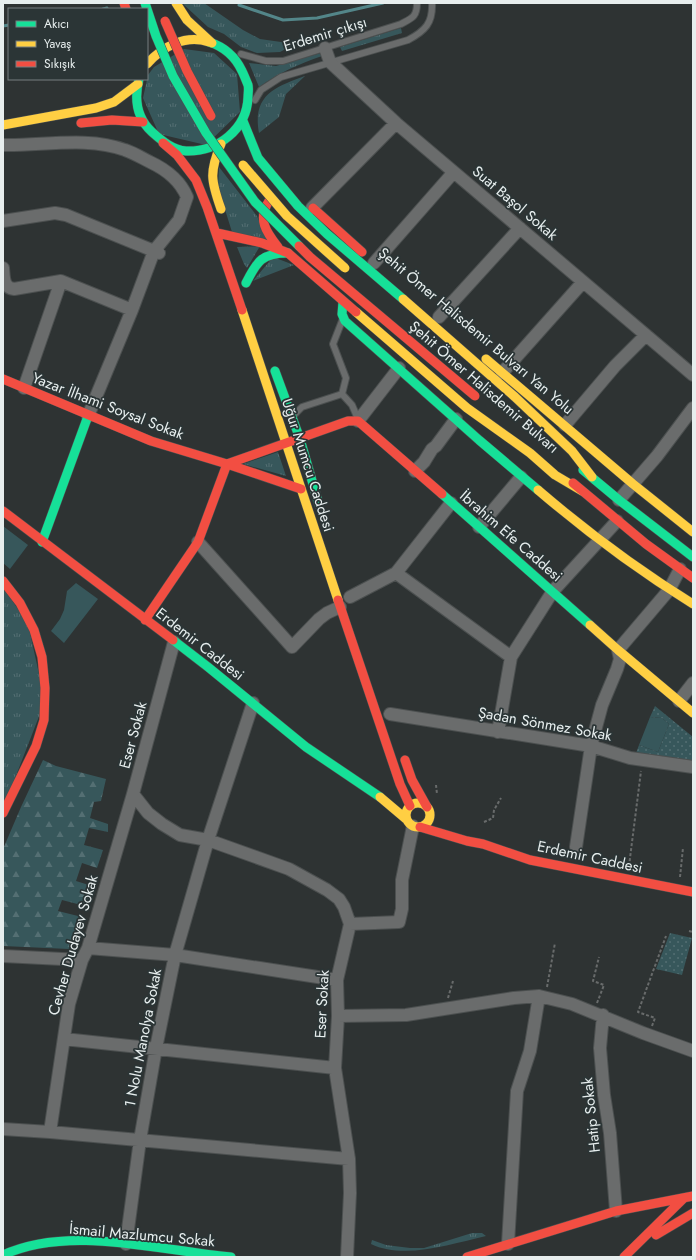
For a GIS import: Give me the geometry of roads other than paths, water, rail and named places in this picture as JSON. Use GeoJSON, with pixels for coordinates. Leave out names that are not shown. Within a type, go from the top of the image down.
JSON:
{"type":"FeatureCollection","features":[{"type":"Feature","properties":{"kind":"main road"},"geometry":{"type":"LineString","coordinates":[[176,3],[179,11],[212,43]]}},
{"type":"Feature","properties":{"kind":"main road"},"geometry":{"type":"LineString","coordinates":[[161,10],[169,32],[187,71],[225,145]]}},
{"type":"Feature","properties":{"kind":"main road","name":"Şehit Ömer Halisdemir Bulvarı"},"geometry":{"type":"LineString","coordinates":[[148,12],[156,36],[173,76],[206,133],[256,202],[310,256],[478,398]]}},
{"type":"Feature","properties":{"kind":"main road"},"geometry":{"type":"LineString","coordinates":[[148,62],[151,57],[164,47],[180,41],[196,39],[212,43],[227,50],[237,60],[244,72],[249,93],[249,100],[244,118],[234,134],[214,159],[211,172],[212,183],[232,241]]}},
{"type":"Feature","properties":{"kind":"main road"},"geometry":{"type":"LineString","coordinates":[[74,125],[121,119],[143,122],[138,109],[136,96],[138,81]]}},
{"type":"Feature","properties":{"kind":"main road"},"geometry":{"type":"LineString","coordinates":[[3,125],[96,108],[114,102],[138,81]]}},
{"type":"Feature","properties":{"kind":"main road","name":"Şehit Ömer Halisdemir Bulvarı"},"geometry":{"type":"LineString","coordinates":[[244,118],[258,158],[298,206],[327,234],[435,326],[515,397],[572,451],[592,477]]}},
{"type":"Feature","properties":{"kind":"main road","name":"Uğur Mumcu Caddesi"},"geometry":{"type":"LineString","coordinates":[[143,122],[151,134],[182,161],[196,180],[217,233],[285,444],[409,808]]}},
{"type":"Feature","properties":{"kind":"main road","name":"Şehit Ömer Halisdemir Bulvarı Yan Yolu"},"geometry":{"type":"LineString","coordinates":[[251,141],[262,148],[284,179],[312,208],[422,304]]}},
{"type":"Feature","properties":{"kind":"main road"},"geometry":{"type":"LineString","coordinates":[[162,142],[176,149],[191,152],[225,145]]}},
{"type":"Feature","properties":{"kind":"main road"},"geometry":{"type":"LineString","coordinates":[[237,157],[245,169],[287,216],[354,276]]}},
{"type":"Feature","properties":{"kind":"main road","name":"Şehit Ömer Halisdemir Bulvarı"},"geometry":{"type":"LineString","coordinates":[[278,247],[266,231],[263,223],[262,214],[266,204],[270,200],[282,198],[298,206]]}},
{"type":"Feature","properties":{"kind":"main road"},"geometry":{"type":"LineString","coordinates":[[217,233],[232,241],[278,247],[288,253],[467,408],[530,453],[555,475],[582,491]]}},
{"type":"Feature","properties":{"kind":"main road"},"geometry":{"type":"LineString","coordinates":[[242,270],[248,287],[256,263],[263,257],[274,253],[288,253]]}},
{"type":"Feature","properties":{"kind":"main road"},"geometry":{"type":"LineString","coordinates":[[343,302],[343,318],[521,477],[599,540],[669,590],[693,604]]}},
{"type":"Feature","properties":{"kind":"main road","name":"Şehit Ömer Halisdemir Bulvarı Yan Yolu"},"geometry":{"type":"LineString","coordinates":[[479,353],[633,484],[693,532]]}},
{"type":"Feature","properties":{"kind":"main road","name":"Uğur Mumcu Caddesi"},"geometry":{"type":"LineString","coordinates":[[273,364],[300,439],[323,515]]}},
{"type":"Feature","properties":{"kind":"main road","name":"Yazar İlhami Soysal Sokak"},"geometry":{"type":"LineString","coordinates":[[3,379],[88,416],[151,441],[227,464],[301,489]]}},
{"type":"Feature","properties":{"kind":"main road"},"geometry":{"type":"LineString","coordinates":[[42,542],[88,416]]}},
{"type":"Feature","properties":{"kind":"main road"},"geometry":{"type":"LineString","coordinates":[[146,620],[198,542],[227,464],[348,421],[358,421]]}},
{"type":"Feature","properties":{"kind":"main road","name":"İbrahim Efe Caddesi"},"geometry":{"type":"LineString","coordinates":[[358,421],[553,591],[618,650],[693,713]]}},
{"type":"Feature","properties":{"kind":"main road","name":"Şehit Ömer Halisdemir Bulvarı"},"geometry":{"type":"LineString","coordinates":[[517,433],[618,521],[693,578]]}},
{"type":"Feature","properties":{"kind":"main road","name":"Şehit Ömer Halisdemir Bulvarı"},"geometry":{"type":"LineString","coordinates":[[552,444],[619,500],[693,556]]}},
{"type":"Feature","properties":{"kind":"main road","name":"Erdemir Caddesi"},"geometry":{"type":"LineString","coordinates":[[3,511],[174,642],[208,666],[306,747],[380,797],[413,824],[468,842],[483,844],[530,860],[693,892]]}},
{"type":"Feature","properties":{"kind":"main road"},"geometry":{"type":"LineString","coordinates":[[3,581],[20,603],[34,630],[42,657],[45,688],[44,720],[36,746],[3,813]]}},
{"type":"Feature","properties":{"kind":"main road"},"geometry":{"type":"LineString","coordinates":[[402,751],[412,780],[430,814],[429,821],[424,826],[413,824],[406,815],[409,808]]}},
{"type":"Feature","properties":{"kind":"main road","name":"Erdemir Caddesi"},"geometry":{"type":"LineString","coordinates":[[380,797],[398,801],[409,808],[413,804],[421,804],[428,809]]}},
{"type":"Feature","properties":{"kind":"main road"},"geometry":{"type":"LineString","coordinates":[[428,809],[440,818]]}},
{"type":"Feature","properties":{"kind":"main road","name":"Erdemir Caddesi"},"geometry":{"type":"LineString","coordinates":[[458,828],[470,834],[483,844]]}},
{"type":"Feature","properties":{"kind":"main road"},"geometry":{"type":"LineString","coordinates":[[467,1257],[616,1211],[688,1198]]}},
{"type":"Feature","properties":{"kind":"main road"},"geometry":{"type":"LineString","coordinates":[[624,1257],[650,1231],[688,1198]]}},
{"type":"Feature","properties":{"kind":"main road"},"geometry":{"type":"LineString","coordinates":[[636,1246],[693,1213]]}},
{"type":"Feature","properties":{"kind":"main road","name":"İsmail Mazlumcu Sokak"},"geometry":{"type":"LineString","coordinates":[[3,1255],[32,1246],[57,1242],[84,1241],[126,1244],[207,1256],[232,1257]]}},
{"type":"Feature","properties":{"kind":"street","name":"Suat Başol Sokak"},"geometry":{"type":"LineString","coordinates":[[325,48],[330,62],[396,123],[453,173],[693,375]]}},
{"type":"Feature","properties":{"kind":"street"},"geometry":{"type":"LineString","coordinates":[[312,208],[396,123]]}},
{"type":"Feature","properties":{"kind":"street"},"geometry":{"type":"LineString","coordinates":[[3,145],[69,143],[109,146],[125,150],[154,164],[170,174],[184,190],[187,196],[179,220],[156,252],[88,416]]}},
{"type":"Feature","properties":{"kind":"street"},"geometry":{"type":"LineString","coordinates":[[374,263],[453,173]]}},
{"type":"Feature","properties":{"kind":"street"},"geometry":{"type":"LineString","coordinates":[[3,221],[55,213],[66,215],[156,252]]}},
{"type":"Feature","properties":{"kind":"street"},"geometry":{"type":"LineString","coordinates":[[439,318],[520,228]]}},
{"type":"Feature","properties":{"kind":"street"},"geometry":{"type":"LineString","coordinates":[[3,268],[6,284],[10,289],[14,290],[61,281],[132,310]]}},
{"type":"Feature","properties":{"kind":"street"},"geometry":{"type":"LineString","coordinates":[[24,388],[61,281]]}},
{"type":"Feature","properties":{"kind":"street"},"geometry":{"type":"LineString","coordinates":[[502,373],[583,282]]}},
{"type":"Feature","properties":{"kind":"street"},"geometry":{"type":"LineString","coordinates":[[565,425],[615,366],[646,335]]}},
{"type":"Feature","properties":{"kind":"street"},"geometry":{"type":"LineString","coordinates":[[358,421],[399,368]]}},
{"type":"Feature","properties":{"kind":"street"},"geometry":{"type":"LineString","coordinates":[[619,500],[657,456],[693,408]]}},
{"type":"Feature","properties":{"kind":"street"},"geometry":{"type":"LineString","coordinates":[[415,471],[424,462],[432,449],[436,446],[456,419]]}},
{"type":"Feature","properties":{"kind":"street"},"geometry":{"type":"LineString","coordinates":[[479,527],[521,477]]}},
{"type":"Feature","properties":{"kind":"street"},"geometry":{"type":"LineString","coordinates":[[350,597],[396,573],[451,503]]}},
{"type":"Feature","properties":{"kind":"street"},"geometry":{"type":"LineString","coordinates":[[498,732],[510,657],[553,591],[618,521]]}},
{"type":"Feature","properties":{"kind":"street"},"geometry":{"type":"LineString","coordinates":[[198,542],[292,647],[318,619],[340,607]]}},
{"type":"Feature","properties":{"kind":"street"},"geometry":{"type":"LineString","coordinates":[[576,847],[591,746],[602,705],[620,659],[618,650],[669,590],[680,569]]}},
{"type":"Feature","properties":{"kind":"street"},"geometry":{"type":"LineString","coordinates":[[396,573],[510,657]]}},
{"type":"Feature","properties":{"kind":"street","name":"Eser Sokak"},"geometry":{"type":"LineString","coordinates":[[133,794],[174,642]]}},
{"type":"Feature","properties":{"kind":"street"},"geometry":{"type":"LineString","coordinates":[[679,701],[693,683]]}},
{"type":"Feature","properties":{"kind":"street"},"geometry":{"type":"LineString","coordinates":[[208,840],[253,703]]}},
{"type":"Feature","properties":{"kind":"street","name":"Şadan Sönmez Sokak"},"geometry":{"type":"LineString","coordinates":[[390,714],[591,746],[630,758],[693,767]]}},
{"type":"Feature","properties":{"kind":"street"},"geometry":{"type":"LineString","coordinates":[[133,794],[148,813],[162,824],[180,834],[208,840],[289,869],[327,890],[339,899],[344,907],[350,924],[400,922],[402,909],[402,880],[413,824]]}},
{"type":"Feature","properties":{"kind":"street","name":"Cevher Dudayev Sokak"},"geometry":{"type":"LineString","coordinates":[[50,1132],[69,1004],[82,960],[88,948],[133,794]]}},
{"type":"Feature","properties":{"kind":"street","name":"1 Nolu Manolya Sokak"},"geometry":{"type":"LineString","coordinates":[[126,1244],[140,1140],[156,1048],[175,955],[208,840]]}},
{"type":"Feature","properties":{"kind":"street","name":"Eser Sokak"},"geometry":{"type":"LineString","coordinates":[[347,1257],[350,1193],[349,1159],[335,1068],[338,1016],[336,980],[350,924]]}},
{"type":"Feature","properties":{"kind":"street"},"geometry":{"type":"LineString","coordinates":[[88,948],[175,955],[336,980]]}},
{"type":"Feature","properties":{"kind":"street"},"geometry":{"type":"LineString","coordinates":[[3,956],[82,960]]}},
{"type":"Feature","properties":{"kind":"street"},"geometry":{"type":"LineString","coordinates":[[338,1016],[406,1015],[543,993],[603,1015],[643,1033],[693,1051]]}},
{"type":"Feature","properties":{"kind":"street"},"geometry":{"type":"LineString","coordinates":[[508,1244],[517,1091],[530,1051],[543,993]]}},
{"type":"Feature","properties":{"kind":"street","name":"Hatip Sokak"},"geometry":{"type":"LineString","coordinates":[[603,1015],[600,1048],[604,1095],[610,1133],[616,1211]]}},
{"type":"Feature","properties":{"kind":"street"},"geometry":{"type":"LineString","coordinates":[[64,1039],[335,1068]]}},
{"type":"Feature","properties":{"kind":"street"},"geometry":{"type":"LineString","coordinates":[[3,1129],[349,1159]]}},
{"type":"Feature","properties":{"kind":"lane","name":"Erdemir çıkışı"},"geometry":{"type":"LineString","coordinates":[[227,50],[266,61],[283,61],[401,24],[413,18],[417,10],[417,3]]}},
{"type":"Feature","properties":{"kind":"lane"},"geometry":{"type":"LineString","coordinates":[[244,118],[261,90],[281,77],[408,40],[419,34],[428,25],[433,13],[432,3]]}},
{"type":"Feature","properties":{"kind":"lane"},"geometry":{"type":"LineString","coordinates":[[342,394],[346,378],[333,344],[343,318]]}},
{"type":"Feature","properties":{"kind":"lane"},"geometry":{"type":"LineString","coordinates":[[292,418],[302,407],[342,394]]}},
{"type":"Feature","properties":{"kind":"lane"},"geometry":{"type":"LineString","coordinates":[[342,394],[352,405],[358,421]]}},
{"type":"Feature","properties":{"kind":"waterway"},"geometry":{"type":"LineString","coordinates":[[239,5],[283,20],[317,18],[383,3]]}},
{"type":"Feature","properties":{"kind":"waterway"},"geometry":{"type":"LineString","coordinates":[[3,26],[8,25]]}}]}
